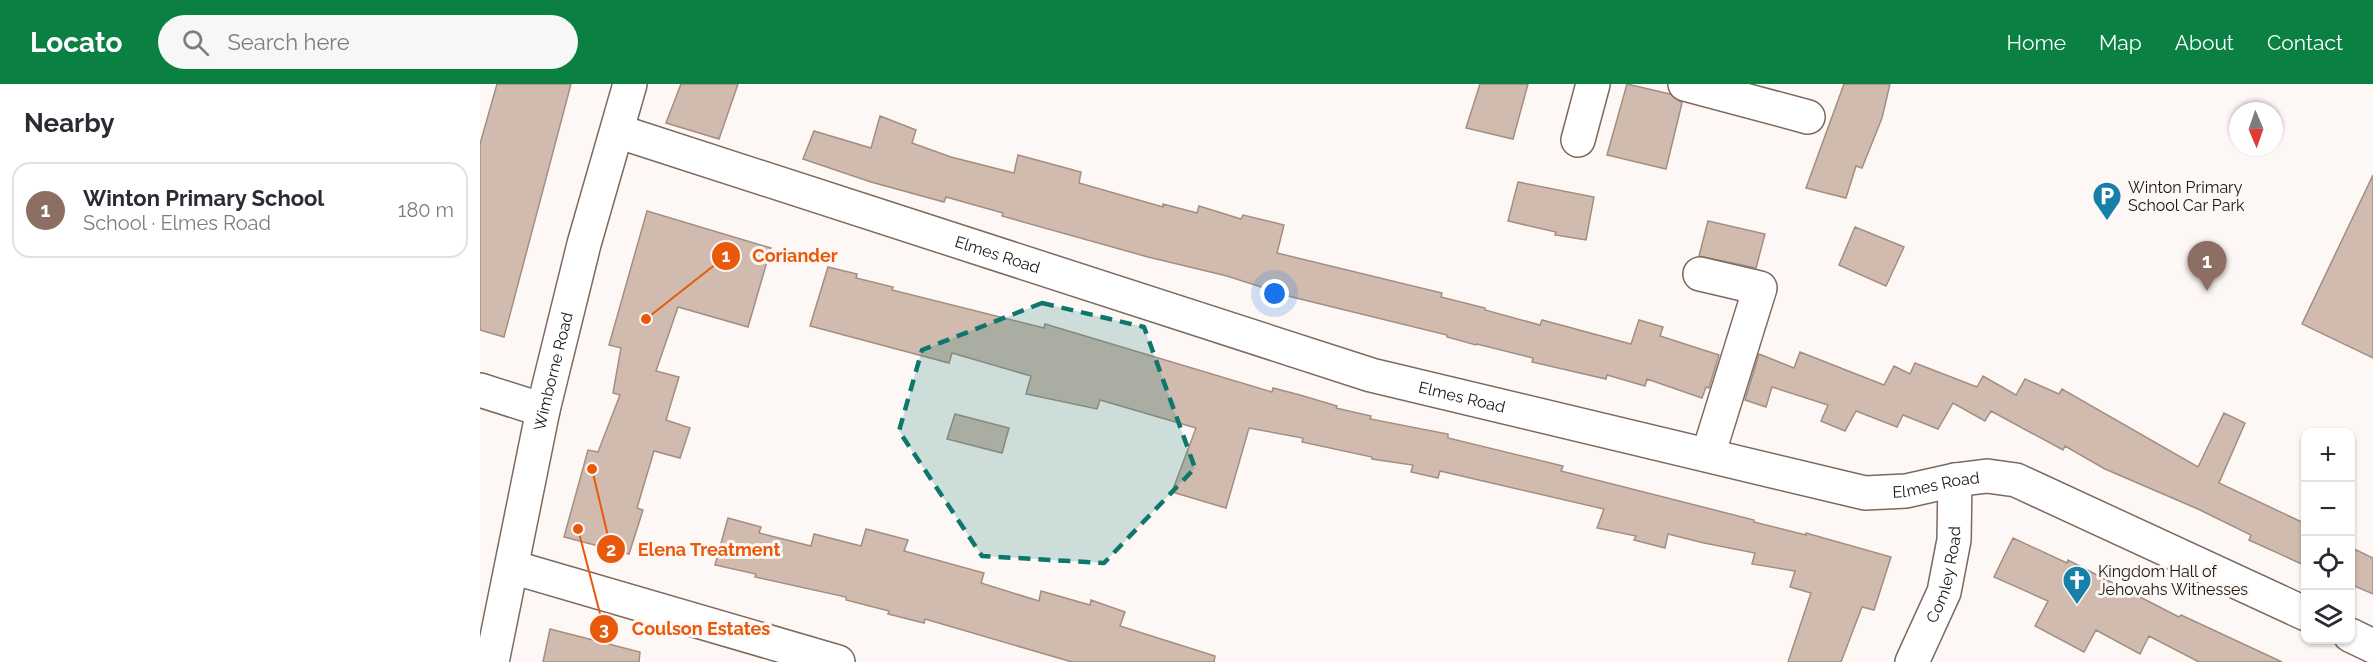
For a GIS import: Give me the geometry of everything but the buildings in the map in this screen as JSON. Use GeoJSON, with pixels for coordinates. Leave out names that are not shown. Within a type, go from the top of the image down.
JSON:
{"type":"FeatureCollection","features":[{"type":"Feature","properties":{"kind":"street","name":"Wimborne Road"},"geometry":{"type":"LineString","coordinates":[[492,662],[543,410],[584,244],[630,84]]}},
{"type":"Feature","properties":{"kind":"street"},"geometry":{"type":"LineString","coordinates":[[1578,140],[1593,84]]}},
{"type":"Feature","properties":{"kind":"street"},"geometry":{"type":"LineString","coordinates":[[1685,84],[1808,117]]}},
{"type":"Feature","properties":{"kind":"street","name":"Elmes Road"},"geometry":{"type":"LineString","coordinates":[[617,131],[1371,375],[1865,492],[1906,490],[1987,476],[2016,480],[2301,612]]}},
{"type":"Feature","properties":{"kind":"street"},"geometry":{"type":"LineString","coordinates":[[1700,274],[1760,288],[1708,455]]}},
{"type":"Feature","properties":{"kind":"street"},"geometry":{"type":"LineString","coordinates":[[480,390],[543,410]]}},
{"type":"Feature","properties":{"kind":"street","name":"Comley Road"},"geometry":{"type":"LineString","coordinates":[[1912,662],[1944,592],[1954,540],[1955,480]]}},
{"type":"Feature","properties":{"kind":"street"},"geometry":{"type":"LineString","coordinates":[[512,567],[838,662]]}},
{"type":"Feature","properties":{"kind":"street"},"geometry":{"type":"LineString","coordinates":[[2355,637],[2373,646]]}},
{"type":"Feature","properties":{"kind":"highlighted area"},"geometry":{"type":"Polygon","coordinates":[[[1042,303],[1144,327],[1195,468],[1104,563],[982,556],[899,431],[922,350],[1042,303]]]}},
{"type":"Feature","properties":{"kind":"place","name":"Winton Primary School Car Park"},"geometry":{"type":"Point","coordinates":[2107,222]}},
{"type":"Feature","properties":{"kind":"place","name":"Winton Primary School"},"geometry":{"type":"Point","coordinates":[2207,291]}},
{"type":"Feature","properties":{"kind":"place","name":"Coriander"},"geometry":{"type":"Point","coordinates":[646,319]}},
{"type":"Feature","properties":{"kind":"place","name":"Elena Treatment"},"geometry":{"type":"Point","coordinates":[592,469]}},
{"type":"Feature","properties":{"kind":"place","name":"Coulson Estates"},"geometry":{"type":"Point","coordinates":[578,529]}},
{"type":"Feature","properties":{"kind":"place","name":"Kingdom Hall of Jehovahs Witnesses"},"geometry":{"type":"Point","coordinates":[2077,606]}}]}
